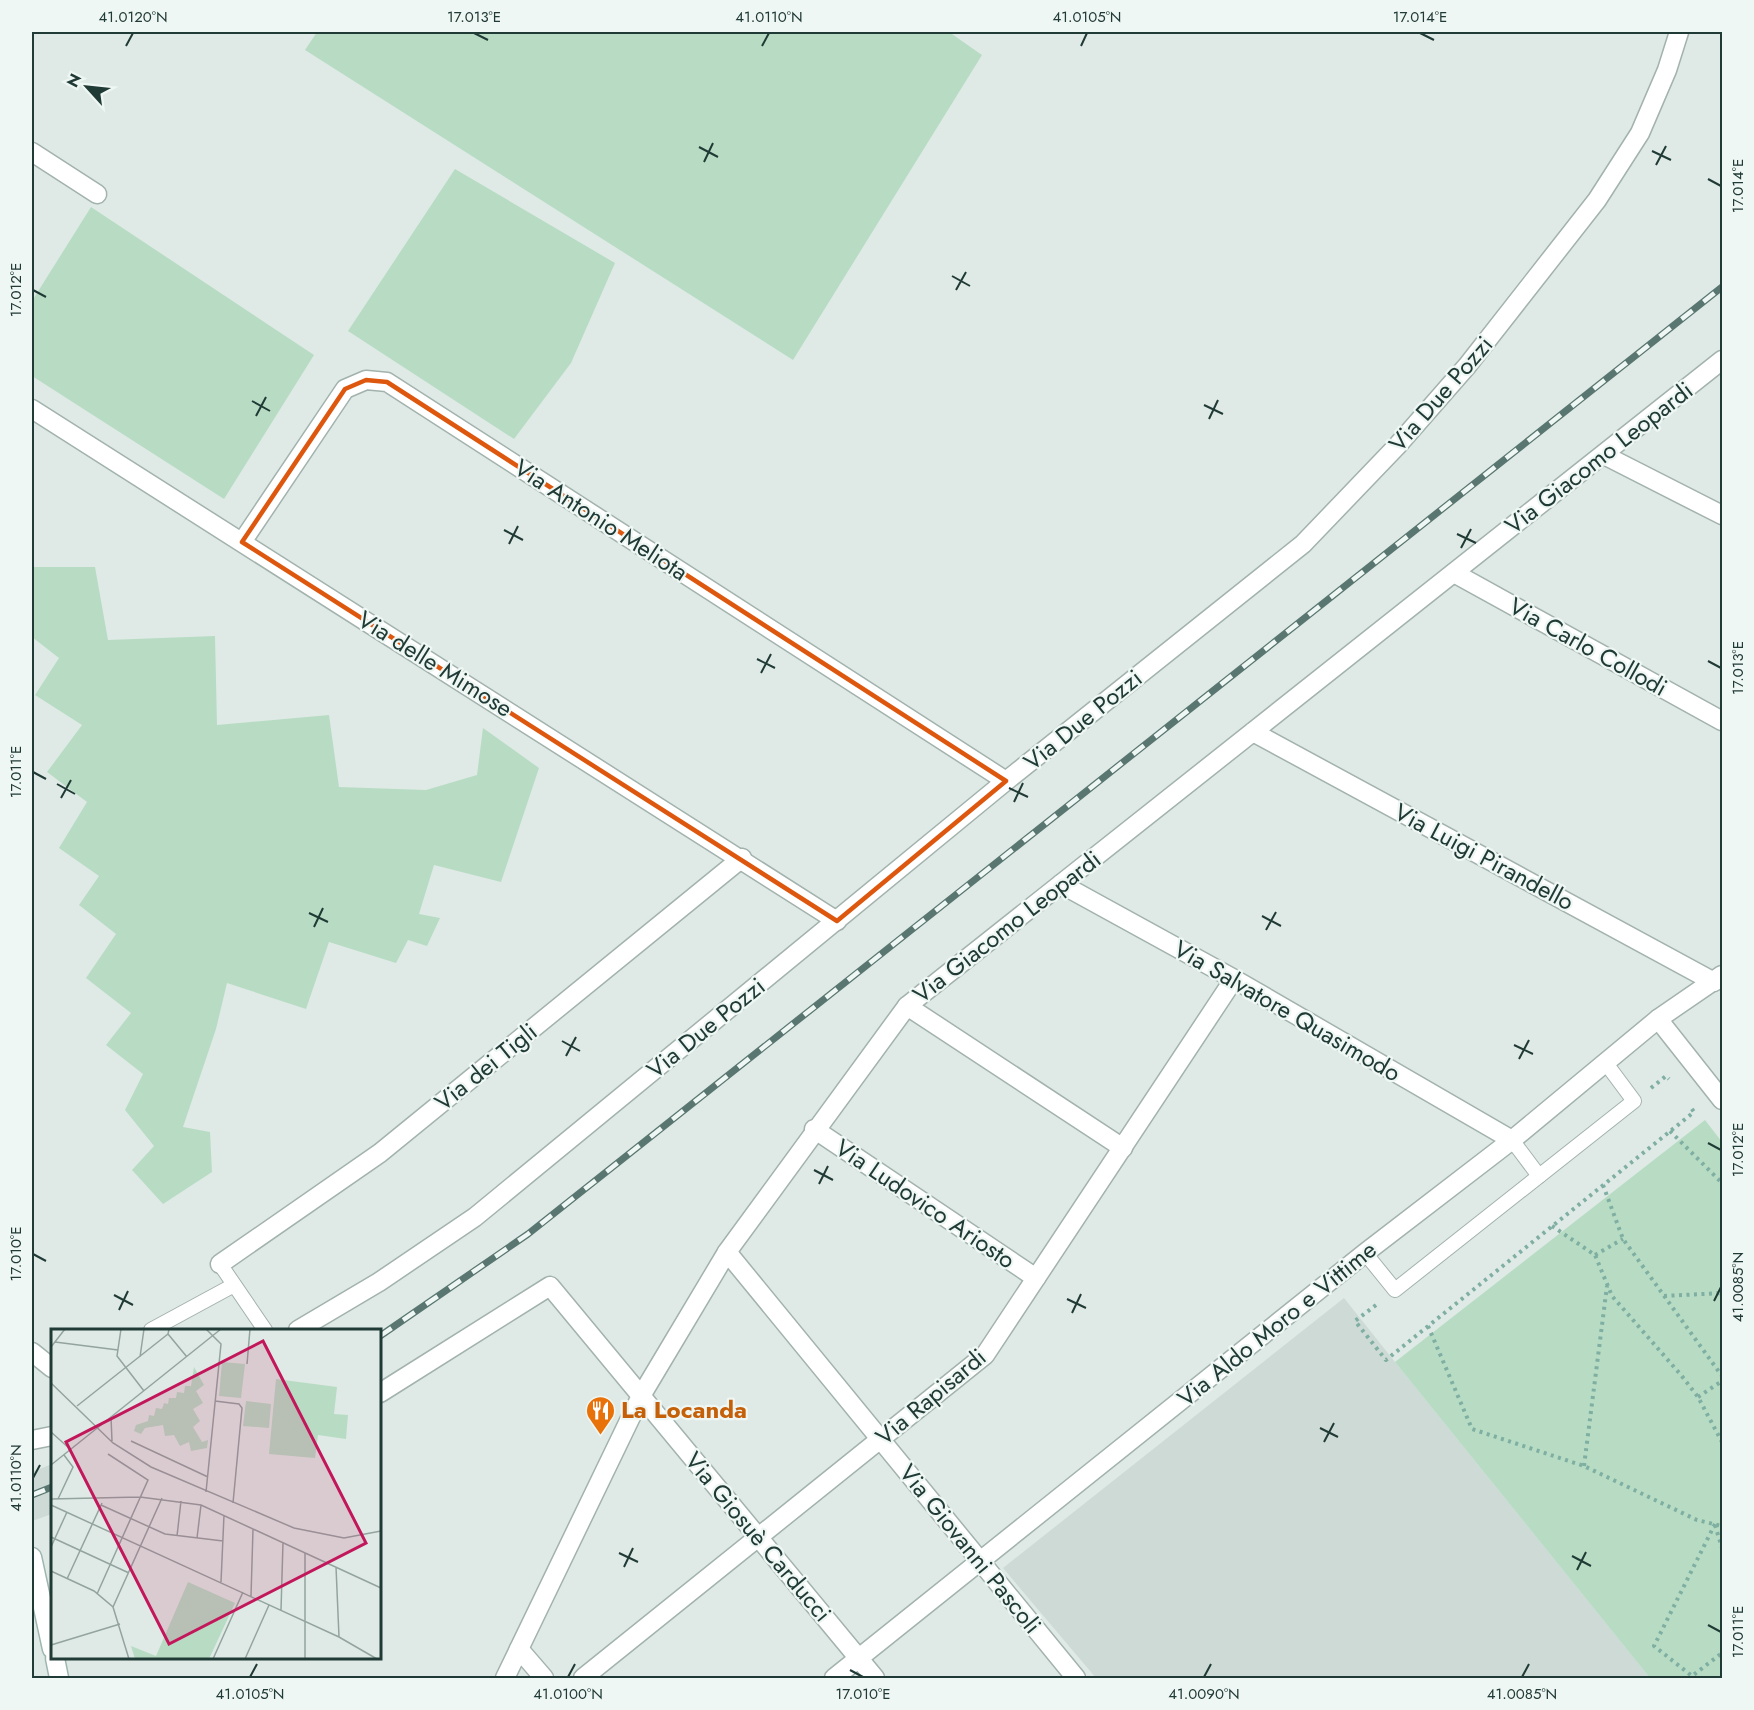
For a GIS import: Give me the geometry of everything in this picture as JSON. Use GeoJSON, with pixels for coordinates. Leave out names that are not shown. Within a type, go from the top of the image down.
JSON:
{"type":"FeatureCollection","features":[{"type":"Feature","properties":{"kind":"street","name":"Via Due Pozzi"},"geometry":{"type":"LineString","coordinates":[[300,1329],[379,1282],[475,1217],[1006,781],[1303,544],[1397,446],[1533,285],[1597,200],[1640,133],[1667,70],[1679,32]]}},
{"type":"Feature","properties":{"kind":"street"},"geometry":{"type":"LineString","coordinates":[[32,152],[97,194]]}},
{"type":"Feature","properties":{"kind":"street","name":"Via Giacomo Leopardi"},"geometry":{"type":"LineString","coordinates":[[505,1678],[641,1396],[727,1252],[814,1129],[907,1006],[1722,360]]}},
{"type":"Feature","properties":{"kind":"street","name":"Via Antonio Meliota"},"geometry":{"type":"LineString","coordinates":[[242,542],[345,389],[366,380],[387,382],[1006,781]]}},
{"type":"Feature","properties":{"kind":"street","name":"Via delle Mimose"},"geometry":{"type":"LineString","coordinates":[[32,409],[742,858],[837,921]]}},
{"type":"Feature","properties":{"kind":"street"},"geometry":{"type":"LineString","coordinates":[[1604,455],[1722,515]]}},
{"type":"Feature","properties":{"kind":"street","name":"Via Carlo Collodi"},"geometry":{"type":"LineString","coordinates":[[1454,573],[1722,721]]}},
{"type":"Feature","properties":{"kind":"street","name":"Via Luigi Pirandello"},"geometry":{"type":"LineString","coordinates":[[1253,732],[1718,978]]}},
{"type":"Feature","properties":{"kind":"street","name":"Via dei Tigli"},"geometry":{"type":"LineString","coordinates":[[220,1263],[380,1154],[742,858]]}},
{"type":"Feature","properties":{"kind":"street","name":"Via Salvatore Quasimodo"},"geometry":{"type":"LineString","coordinates":[[1061,884],[1234,979],[1512,1140]]}},
{"type":"Feature","properties":{"kind":"street","name":"Via Aldo Moro e Vittime"},"geometry":{"type":"LineString","coordinates":[[834,1678],[981,1563],[1365,1253],[1512,1140],[1658,1019],[1718,978]]}},
{"type":"Feature","properties":{"kind":"street","name":"Via Rapisardi"},"geometry":{"type":"LineString","coordinates":[[583,1678],[985,1355],[1234,979]]}},
{"type":"Feature","properties":{"kind":"street"},"geometry":{"type":"LineString","coordinates":[[907,1006],[1123,1148]]}},
{"type":"Feature","properties":{"kind":"street"},"geometry":{"type":"LineString","coordinates":[[1658,1019],[1722,1100]]}},
{"type":"Feature","properties":{"kind":"street","name":"Via Ludovico Ariosto"},"geometry":{"type":"LineString","coordinates":[[814,1129],[1036,1278]]}},
{"type":"Feature","properties":{"kind":"street","name":"Via Giovanni Pascoli"},"geometry":{"type":"LineString","coordinates":[[727,1252],[1076,1678]]}},
{"type":"Feature","properties":{"kind":"street","name":"Via Giosuè Carducci"},"geometry":{"type":"LineString","coordinates":[[381,1392],[550,1286],[875,1678]]}},
{"type":"Feature","properties":{"kind":"street"},"geometry":{"type":"LineString","coordinates":[[32,1352],[51,1367]]}},
{"type":"Feature","properties":{"kind":"street"},"geometry":{"type":"LineString","coordinates":[[32,1440],[51,1436]]}},
{"type":"Feature","properties":{"kind":"street"},"geometry":{"type":"LineString","coordinates":[[32,1557],[51,1643]]}},
{"type":"Feature","properties":{"kind":"street"},"geometry":{"type":"LineString","coordinates":[[519,1649],[544,1678]]}},
{"type":"Feature","properties":{"kind":"street"},"geometry":{"type":"LineString","coordinates":[[55,1659],[59,1678]]}},
{"type":"Feature","properties":{"kind":"lane"},"geometry":{"type":"LineString","coordinates":[[1365,1253],[1395,1290],[1634,1101],[1605,1062]]}},
{"type":"Feature","properties":{"kind":"lane"},"geometry":{"type":"LineString","coordinates":[[1512,1140],[1539,1176]]}},
{"type":"Feature","properties":{"kind":"lane"},"geometry":{"type":"LineString","coordinates":[[220,1263],[264,1329]]}},
{"type":"Feature","properties":{"kind":"lane"},"geometry":{"type":"LineString","coordinates":[[153,1329],[234,1285]]}},
{"type":"Feature","properties":{"kind":"path"},"geometry":{"type":"LineString","coordinates":[[1634,1101],[1666,1076],[1673,1085]]}},
{"type":"Feature","properties":{"kind":"path"},"geometry":{"type":"LineString","coordinates":[[1395,1290],[1355,1320],[1386,1360],[1694,1112],[1687,1103]]}},
{"type":"Feature","properties":{"kind":"path"},"geometry":{"type":"LineString","coordinates":[[1670,1131],[1722,1183]]}},
{"type":"Feature","properties":{"kind":"path"},"geometry":{"type":"LineString","coordinates":[[1603,1185],[1623,1239],[1722,1376]]}},
{"type":"Feature","properties":{"kind":"path"},"geometry":{"type":"LineString","coordinates":[[1552,1226],[1595,1255],[1612,1296],[1698,1397],[1722,1442]]}},
{"type":"Feature","properties":{"kind":"path"},"geometry":{"type":"LineString","coordinates":[[1595,1255],[1623,1239]]}},
{"type":"Feature","properties":{"kind":"path"},"geometry":{"type":"LineString","coordinates":[[1584,1466],[1607,1285]]}},
{"type":"Feature","properties":{"kind":"path"},"geometry":{"type":"LineString","coordinates":[[1663,1296],[1722,1293]]}},
{"type":"Feature","properties":{"kind":"path"},"geometry":{"type":"LineString","coordinates":[[1428,1326],[1472,1429],[1584,1466],[1697,1520],[1722,1526]]}},
{"type":"Feature","properties":{"kind":"path"},"geometry":{"type":"LineString","coordinates":[[1698,1397],[1722,1381]]}},
{"type":"Feature","properties":{"kind":"path"},"geometry":{"type":"LineString","coordinates":[[1715,1524],[1722,1548]]}},
{"type":"Feature","properties":{"kind":"path"},"geometry":{"type":"LineString","coordinates":[[1715,1524],[1654,1646],[1692,1676],[1722,1653]]}},
{"type":"Feature","properties":{"kind":"highlighted area"},"geometry":{"type":"Polygon","coordinates":[[[366,380],[387,382],[1006,781],[837,921],[242,542],[345,389],[366,380]]]}},
{"type":"Feature","properties":{"kind":"shaded area"},"geometry":{"type":"Polygon","coordinates":[[[1344,1298],[1650,1678],[1096,1678],[1003,1568],[1344,1298]]]}},
{"type":"Feature","properties":{"kind":"shaded area"},"geometry":{"type":"Polygon","coordinates":[[[51,1464],[51,1514],[32,1521],[32,1472],[51,1464]]]}},
{"type":"Feature","properties":{"kind":"green space"},"geometry":{"type":"Polygon","coordinates":[[[317,32],[949,32],[982,55],[793,360],[305,50],[317,32]]]}},
{"type":"Feature","properties":{"kind":"green space"},"geometry":{"type":"Polygon","coordinates":[[[455,169],[615,263],[571,363],[514,439],[348,331],[455,169]]]}},
{"type":"Feature","properties":{"kind":"green space"},"geometry":{"type":"Polygon","coordinates":[[[91,207],[314,355],[224,499],[32,376],[32,301],[91,207]]]}},
{"type":"Feature","properties":{"kind":"green space"},"geometry":{"type":"Polygon","coordinates":[[[32,567],[95,567],[108,640],[215,636],[217,725],[329,715],[339,787],[426,790],[477,775],[483,728],[539,768],[501,882],[434,865],[419,914],[440,918],[427,946],[408,940],[396,963],[329,942],[306,1009],[227,983],[216,1029],[183,1127],[210,1132],[212,1172],[163,1204],[132,1170],[154,1146],[125,1110],[143,1074],[106,1045],[131,1013],[86,978],[116,934],[79,905],[99,876],[59,848],[87,802],[47,772],[82,725],[35,695],[59,658],[32,637],[32,567]]]}},
{"type":"Feature","properties":{"kind":"green space"},"geometry":{"type":"Polygon","coordinates":[[[1705,1120],[1722,1142],[1722,1678],[1650,1678],[1395,1362],[1705,1120]]]}},
{"type":"Feature","properties":{"kind":"railway"},"geometry":{"type":"LineString","coordinates":[[381,1335],[528,1234],[1722,287]]}},
{"type":"Feature","properties":{"kind":"railway"},"geometry":{"type":"LineString","coordinates":[[32,1495],[51,1487]]}},
{"type":"Feature","properties":{"kind":"place","name":"La Locanda"},"geometry":{"type":"Point","coordinates":[600,1436]}}]}
